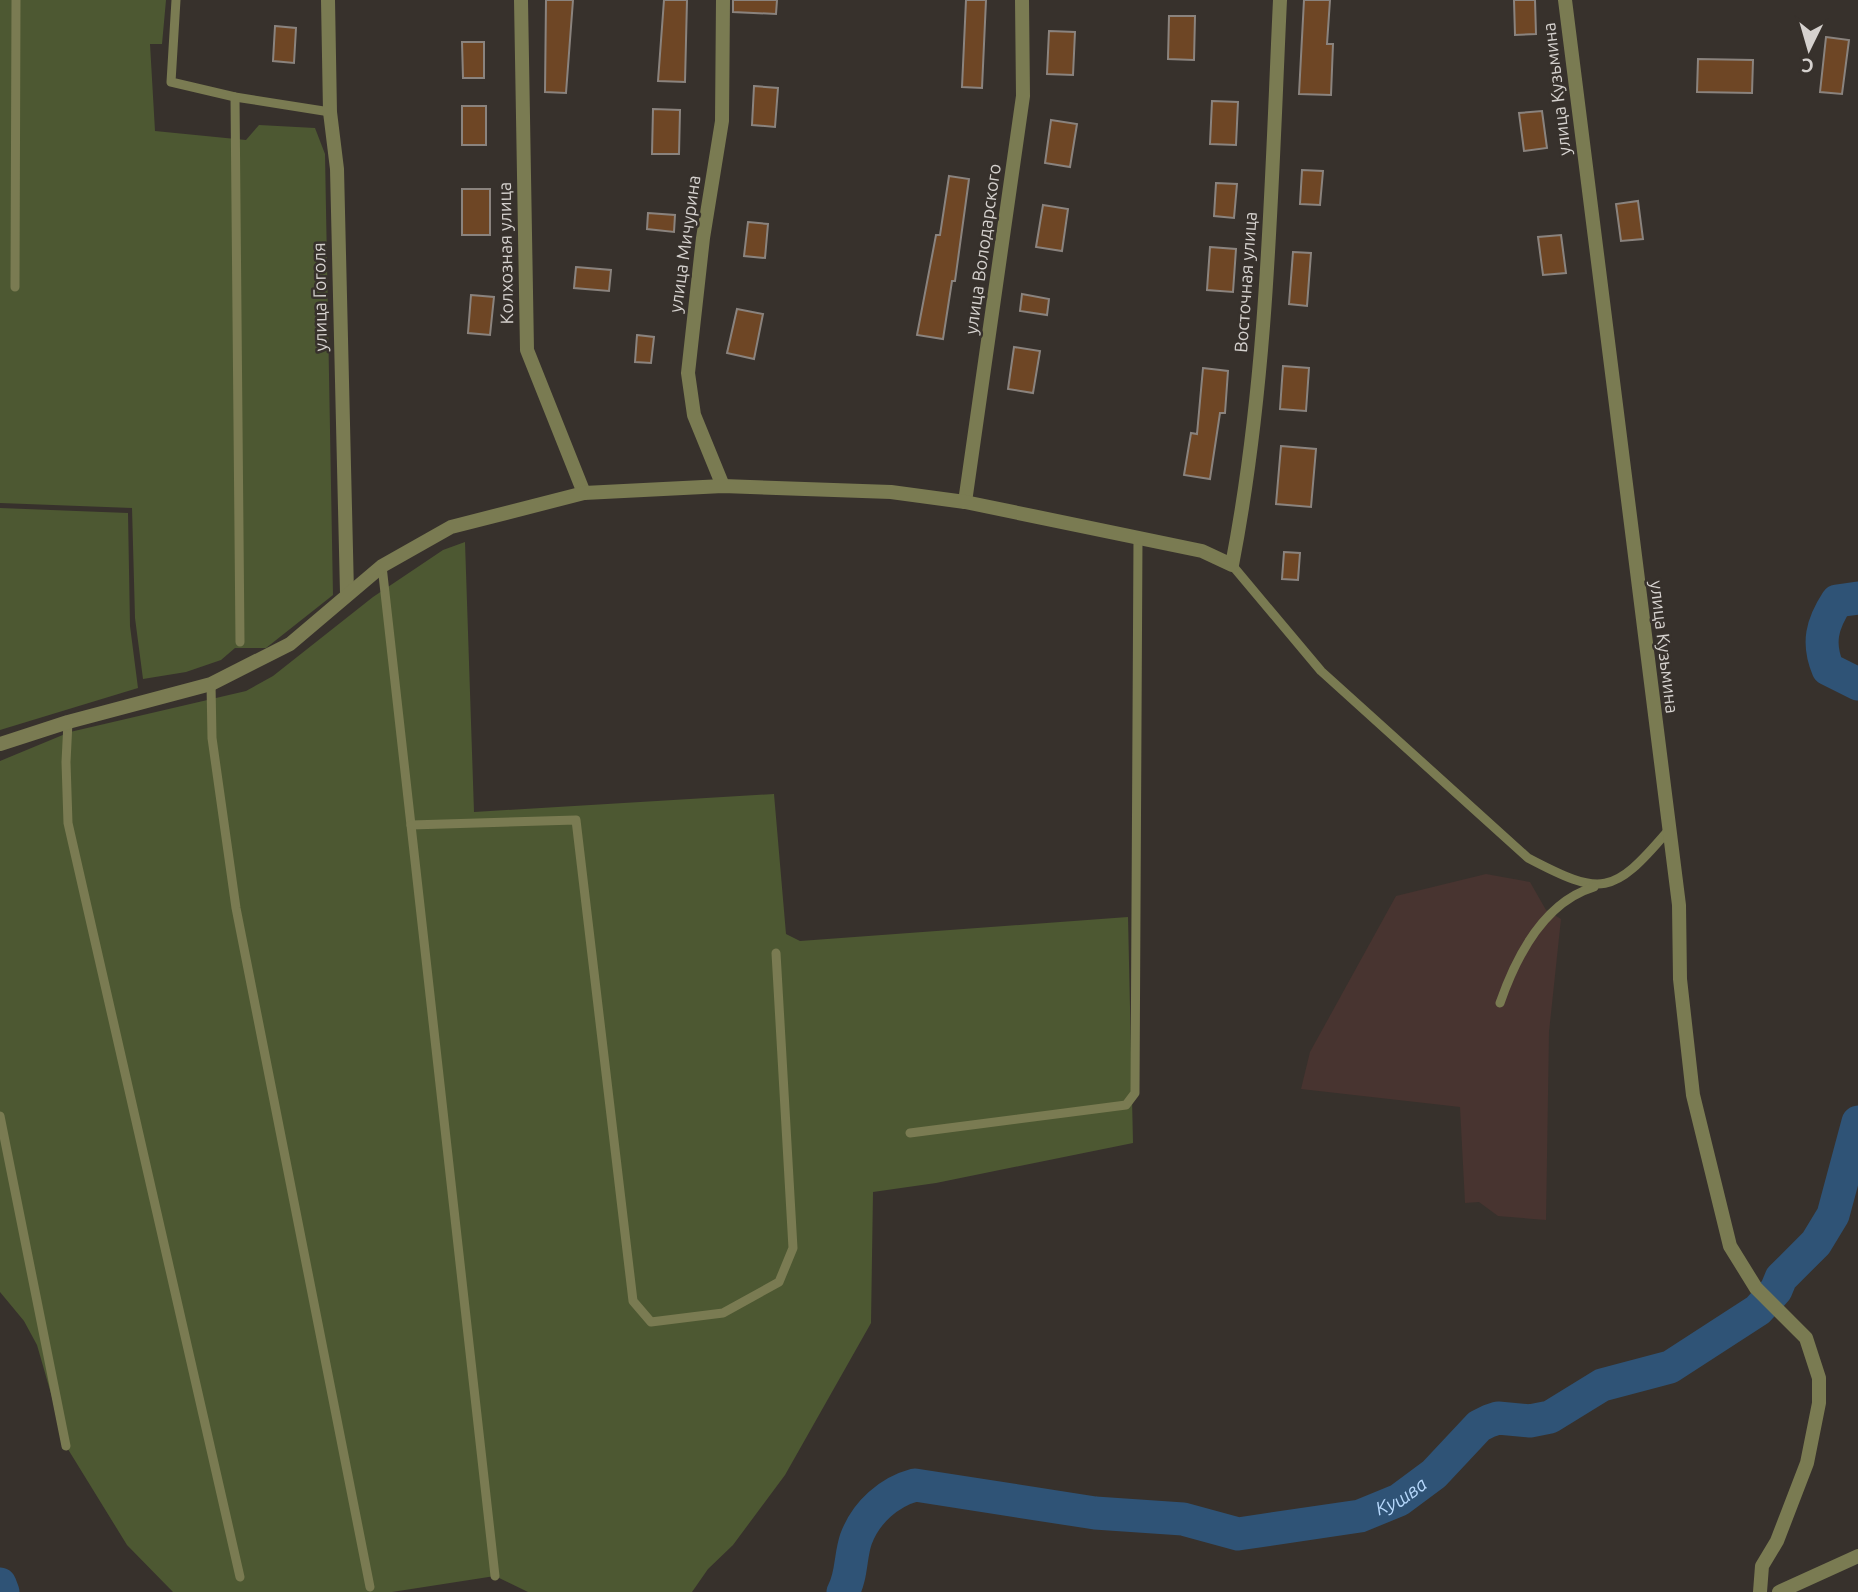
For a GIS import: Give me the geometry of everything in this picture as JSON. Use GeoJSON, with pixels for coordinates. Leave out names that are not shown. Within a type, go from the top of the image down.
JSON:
{"type":"FeatureCollection","features":[{"type":"Feature","properties":{"kind":"street","name":"улица Гоголя"},"geometry":{"type":"LineString","coordinates":[[328,0],[330,112],[337,169],[347,593]]}},
{"type":"Feature","properties":{"kind":"street","name":"Колхозная улица"},"geometry":{"type":"LineString","coordinates":[[522,0],[527,350],[584,494]]}},
{"type":"Feature","properties":{"kind":"street","name":"улица Мичурина"},"geometry":{"type":"LineString","coordinates":[[723,0],[722,121],[703,238],[688,373],[694,415],[723,486]]}},
{"type":"Feature","properties":{"kind":"street","name":"улица Володарского"},"geometry":{"type":"LineString","coordinates":[[965,502],[1023,96],[1023,0]]}},
{"type":"Feature","properties":{"kind":"street","name":"Восточная улица"},"geometry":{"type":"LineString","coordinates":[[1232,565],[1248,482],[1257,402],[1280,0]]}},
{"type":"Feature","properties":{"kind":"street","name":"улица Кузьмина"},"geometry":{"type":"LineString","coordinates":[[1565,0],[1667,832],[1679,905],[1680,979],[1693,1095],[1730,1246],[1756,1289],[1806,1338],[1819,1378],[1819,1403],[1807,1464],[1777,1541],[1762,1566],[1760,1592]]}},
{"type":"Feature","properties":{"kind":"street"},"geometry":{"type":"LineString","coordinates":[[0,744],[68,722],[211,684],[290,644],[382,566],[451,527],[584,494],[723,486],[891,492],[965,502],[1202,551],[1232,565]]}},
{"type":"Feature","properties":{"kind":"street"},"geometry":{"type":"LineString","coordinates":[[1779,1592],[1858,1556]]}},
{"type":"Feature","properties":{"kind":"lane"},"geometry":{"type":"LineString","coordinates":[[15,287],[16,0]]}},
{"type":"Feature","properties":{"kind":"lane"},"geometry":{"type":"LineString","coordinates":[[176,0],[171,82],[235,97],[330,112]]}},
{"type":"Feature","properties":{"kind":"lane"},"geometry":{"type":"LineString","coordinates":[[235,97],[240,642]]}},
{"type":"Feature","properties":{"kind":"lane"},"geometry":{"type":"LineString","coordinates":[[910,1133],[1126,1105],[1135,1093],[1138,538]]}},
{"type":"Feature","properties":{"kind":"lane"},"geometry":{"type":"LineString","coordinates":[[1232,565],[1321,671],[1409,753],[1528,858],[1567,878],[1595,886]]}},
{"type":"Feature","properties":{"kind":"lane"},"geometry":{"type":"LineString","coordinates":[[382,566],[495,1576]]}},
{"type":"Feature","properties":{"kind":"lane"},"geometry":{"type":"LineString","coordinates":[[211,684],[212,738],[236,908],[370,1587]]}},
{"type":"Feature","properties":{"kind":"lane"},"geometry":{"type":"LineString","coordinates":[[68,722],[65,762],[68,823],[240,1577]]}},
{"type":"Feature","properties":{"kind":"lane"},"geometry":{"type":"LineString","coordinates":[[411,825],[576,820],[634,1301],[652,1322],[723,1313],[779,1282],[793,1248],[776,953]]}},
{"type":"Feature","properties":{"kind":"lane"},"geometry":{"type":"LineString","coordinates":[[1500,1003],[1514,963],[1550,915],[1573,893],[1629,874],[1667,832]]}},
{"type":"Feature","properties":{"kind":"lane"},"geometry":{"type":"LineString","coordinates":[[0,1115],[66,1446]]}},
{"type":"Feature","properties":{"kind":"shaded area"},"geometry":{"type":"Polygon","coordinates":[[[1486,874],[1530,882],[1546,910],[1561,919],[1549,1032],[1546,1220],[1498,1216],[1479,1202],[1465,1203],[1460,1107],[1301,1089],[1310,1052],[1396,896],[1486,874]]]}},
{"type":"Feature","properties":{"kind":"green space"},"geometry":{"type":"Polygon","coordinates":[[[0,0],[166,0],[162,44],[150,44],[155,131],[246,140],[259,125],[315,128],[325,154],[333,595],[266,648],[235,648],[221,660],[186,672],[143,679],[135,618],[132,508],[0,503],[0,0]]]}},
{"type":"Feature","properties":{"kind":"green space"},"geometry":{"type":"Polygon","coordinates":[[[0,508],[128,513],[130,626],[138,688],[0,730],[0,508]]]}},
{"type":"Feature","properties":{"kind":"green space"},"geometry":{"type":"Polygon","coordinates":[[[465,542],[474,812],[774,794],[786,934],[800,941],[1128,917],[1133,1143],[936,1183],[873,1192],[871,1323],[785,1475],[733,1545],[708,1569],[692,1592],[528,1592],[495,1576],[392,1592],[173,1592],[127,1545],[66,1446],[37,1345],[24,1321],[0,1292],[0,761],[70,732],[246,691],[273,676],[373,597],[443,550],[465,542]]]}},
{"type":"Feature","properties":{"kind":"building"},"geometry":{"type":"Polygon","coordinates":[[[546,0],[573,0],[566,93],[545,92],[546,0]]]}},
{"type":"Feature","properties":{"kind":"building"},"geometry":{"type":"Polygon","coordinates":[[[664,0],[687,0],[685,82],[658,81],[664,0]]]}},
{"type":"Feature","properties":{"kind":"building"},"geometry":{"type":"Polygon","coordinates":[[[733,0],[777,0],[776,14],[733,12],[733,0]]]}},
{"type":"Feature","properties":{"kind":"building"},"geometry":{"type":"Polygon","coordinates":[[[966,0],[986,0],[982,88],[962,87],[966,0]]]}},
{"type":"Feature","properties":{"kind":"building"},"geometry":{"type":"Polygon","coordinates":[[[1304,0],[1330,0],[1327,44],[1333,44],[1331,95],[1299,94],[1304,0]]]}},
{"type":"Feature","properties":{"kind":"building"},"geometry":{"type":"Polygon","coordinates":[[[1514,0],[1535,0],[1536,34],[1515,35],[1514,0]]]}},
{"type":"Feature","properties":{"kind":"building"},"geometry":{"type":"Polygon","coordinates":[[[1169,16],[1195,16],[1194,60],[1168,59],[1169,16]]]}},
{"type":"Feature","properties":{"kind":"building"},"geometry":{"type":"Polygon","coordinates":[[[275,26],[296,28],[294,63],[273,61],[275,26]]]}},
{"type":"Feature","properties":{"kind":"building"},"geometry":{"type":"Polygon","coordinates":[[[1049,31],[1075,32],[1073,75],[1047,74],[1049,31]]]}},
{"type":"Feature","properties":{"kind":"building"},"geometry":{"type":"Polygon","coordinates":[[[1826,37],[1849,40],[1842,94],[1820,92],[1826,37]]]}},
{"type":"Feature","properties":{"kind":"building"},"geometry":{"type":"Polygon","coordinates":[[[462,42],[484,42],[484,78],[463,78],[462,42]]]}},
{"type":"Feature","properties":{"kind":"building"},"geometry":{"type":"Polygon","coordinates":[[[1698,59],[1753,60],[1752,93],[1697,92],[1698,59]]]}},
{"type":"Feature","properties":{"kind":"building"},"geometry":{"type":"Polygon","coordinates":[[[754,86],[778,88],[775,127],[752,125],[754,86]]]}},
{"type":"Feature","properties":{"kind":"building"},"geometry":{"type":"Polygon","coordinates":[[[1212,101],[1238,102],[1236,145],[1210,144],[1212,101]]]}},
{"type":"Feature","properties":{"kind":"building"},"geometry":{"type":"Polygon","coordinates":[[[462,106],[486,106],[486,145],[462,145],[462,106]]]}},
{"type":"Feature","properties":{"kind":"building"},"geometry":{"type":"Polygon","coordinates":[[[653,109],[680,110],[679,154],[652,154],[653,109]]]}},
{"type":"Feature","properties":{"kind":"building"},"geometry":{"type":"Polygon","coordinates":[[[1542,111],[1547,148],[1524,151],[1519,113],[1542,111]]]}},
{"type":"Feature","properties":{"kind":"building"},"geometry":{"type":"Polygon","coordinates":[[[1051,120],[1077,124],[1070,167],[1045,163],[1051,120]]]}},
{"type":"Feature","properties":{"kind":"building"},"geometry":{"type":"Polygon","coordinates":[[[1302,170],[1323,171],[1320,205],[1300,204],[1302,170]]]}},
{"type":"Feature","properties":{"kind":"building"},"geometry":{"type":"Polygon","coordinates":[[[949,176],[969,179],[955,281],[952,281],[943,339],[917,335],[936,235],[940,235],[949,176]]]}},
{"type":"Feature","properties":{"kind":"building"},"geometry":{"type":"Polygon","coordinates":[[[1216,183],[1237,184],[1234,218],[1214,216],[1216,183]]]}},
{"type":"Feature","properties":{"kind":"building"},"geometry":{"type":"Polygon","coordinates":[[[462,189],[490,189],[490,235],[462,235],[462,189]]]}},
{"type":"Feature","properties":{"kind":"building"},"geometry":{"type":"Polygon","coordinates":[[[1638,201],[1643,239],[1621,241],[1616,204],[1638,201]]]}},
{"type":"Feature","properties":{"kind":"building"},"geometry":{"type":"Polygon","coordinates":[[[1043,205],[1068,209],[1062,251],[1036,247],[1043,205]]]}},
{"type":"Feature","properties":{"kind":"building"},"geometry":{"type":"Polygon","coordinates":[[[648,213],[675,215],[674,232],[647,229],[648,213]]]}},
{"type":"Feature","properties":{"kind":"building"},"geometry":{"type":"Polygon","coordinates":[[[748,222],[768,224],[765,258],[744,256],[748,222]]]}},
{"type":"Feature","properties":{"kind":"building"},"geometry":{"type":"Polygon","coordinates":[[[1561,235],[1566,273],[1543,275],[1538,237],[1561,235]]]}},
{"type":"Feature","properties":{"kind":"building"},"geometry":{"type":"Polygon","coordinates":[[[1210,247],[1236,249],[1233,292],[1207,290],[1210,247]]]}},
{"type":"Feature","properties":{"kind":"building"},"geometry":{"type":"Polygon","coordinates":[[[1293,252],[1311,253],[1307,306],[1289,304],[1293,252]]]}},
{"type":"Feature","properties":{"kind":"building"},"geometry":{"type":"Polygon","coordinates":[[[576,267],[611,270],[609,291],[574,288],[576,267]]]}},
{"type":"Feature","properties":{"kind":"building"},"geometry":{"type":"Polygon","coordinates":[[[1022,294],[1049,299],[1047,315],[1020,311],[1022,294]]]}},
{"type":"Feature","properties":{"kind":"building"},"geometry":{"type":"Polygon","coordinates":[[[471,295],[494,297],[490,335],[468,333],[471,295]]]}},
{"type":"Feature","properties":{"kind":"building"},"geometry":{"type":"Polygon","coordinates":[[[737,309],[763,314],[754,359],[727,353],[737,309]]]}},
{"type":"Feature","properties":{"kind":"building"},"geometry":{"type":"Polygon","coordinates":[[[637,335],[654,337],[651,363],[635,362],[637,335]]]}},
{"type":"Feature","properties":{"kind":"building"},"geometry":{"type":"Polygon","coordinates":[[[1014,347],[1040,351],[1033,393],[1008,389],[1014,347]]]}},
{"type":"Feature","properties":{"kind":"building"},"geometry":{"type":"Polygon","coordinates":[[[1283,366],[1309,368],[1306,411],[1280,409],[1283,366]]]}},
{"type":"Feature","properties":{"kind":"building"},"geometry":{"type":"Polygon","coordinates":[[[1203,368],[1228,371],[1225,413],[1220,413],[1210,479],[1184,475],[1191,433],[1197,434],[1203,368]]]}},
{"type":"Feature","properties":{"kind":"building"},"geometry":{"type":"Polygon","coordinates":[[[1281,446],[1316,449],[1311,507],[1276,504],[1281,446]]]}},
{"type":"Feature","properties":{"kind":"building"},"geometry":{"type":"Polygon","coordinates":[[[1284,552],[1300,553],[1298,580],[1282,579],[1284,552]]]}},
{"type":"Feature","properties":{"kind":"waterway","name":"Кушва"},"geometry":{"type":"LineString","coordinates":[[1858,598],[1837,601],[1825,626],[1822,642],[1828,669],[1858,684]]}},
{"type":"Feature","properties":{"kind":"waterway","name":"Кушва"},"geometry":{"type":"LineString","coordinates":[[843,1592],[856,1539],[866,1520],[888,1498],[915,1485],[1095,1513],[1183,1519],[1238,1534],[1360,1516],[1399,1500],[1434,1474],[1479,1426],[1498,1418],[1530,1421],[1550,1417],[1602,1385],[1670,1367],[1758,1310],[1776,1290],[1781,1278],[1816,1243],[1833,1215],[1858,1122]]}},
{"type":"Feature","properties":{"kind":"waterway","name":"Кушва"},"geometry":{"type":"LineString","coordinates":[[0,1584],[3,1592]]}}]}
